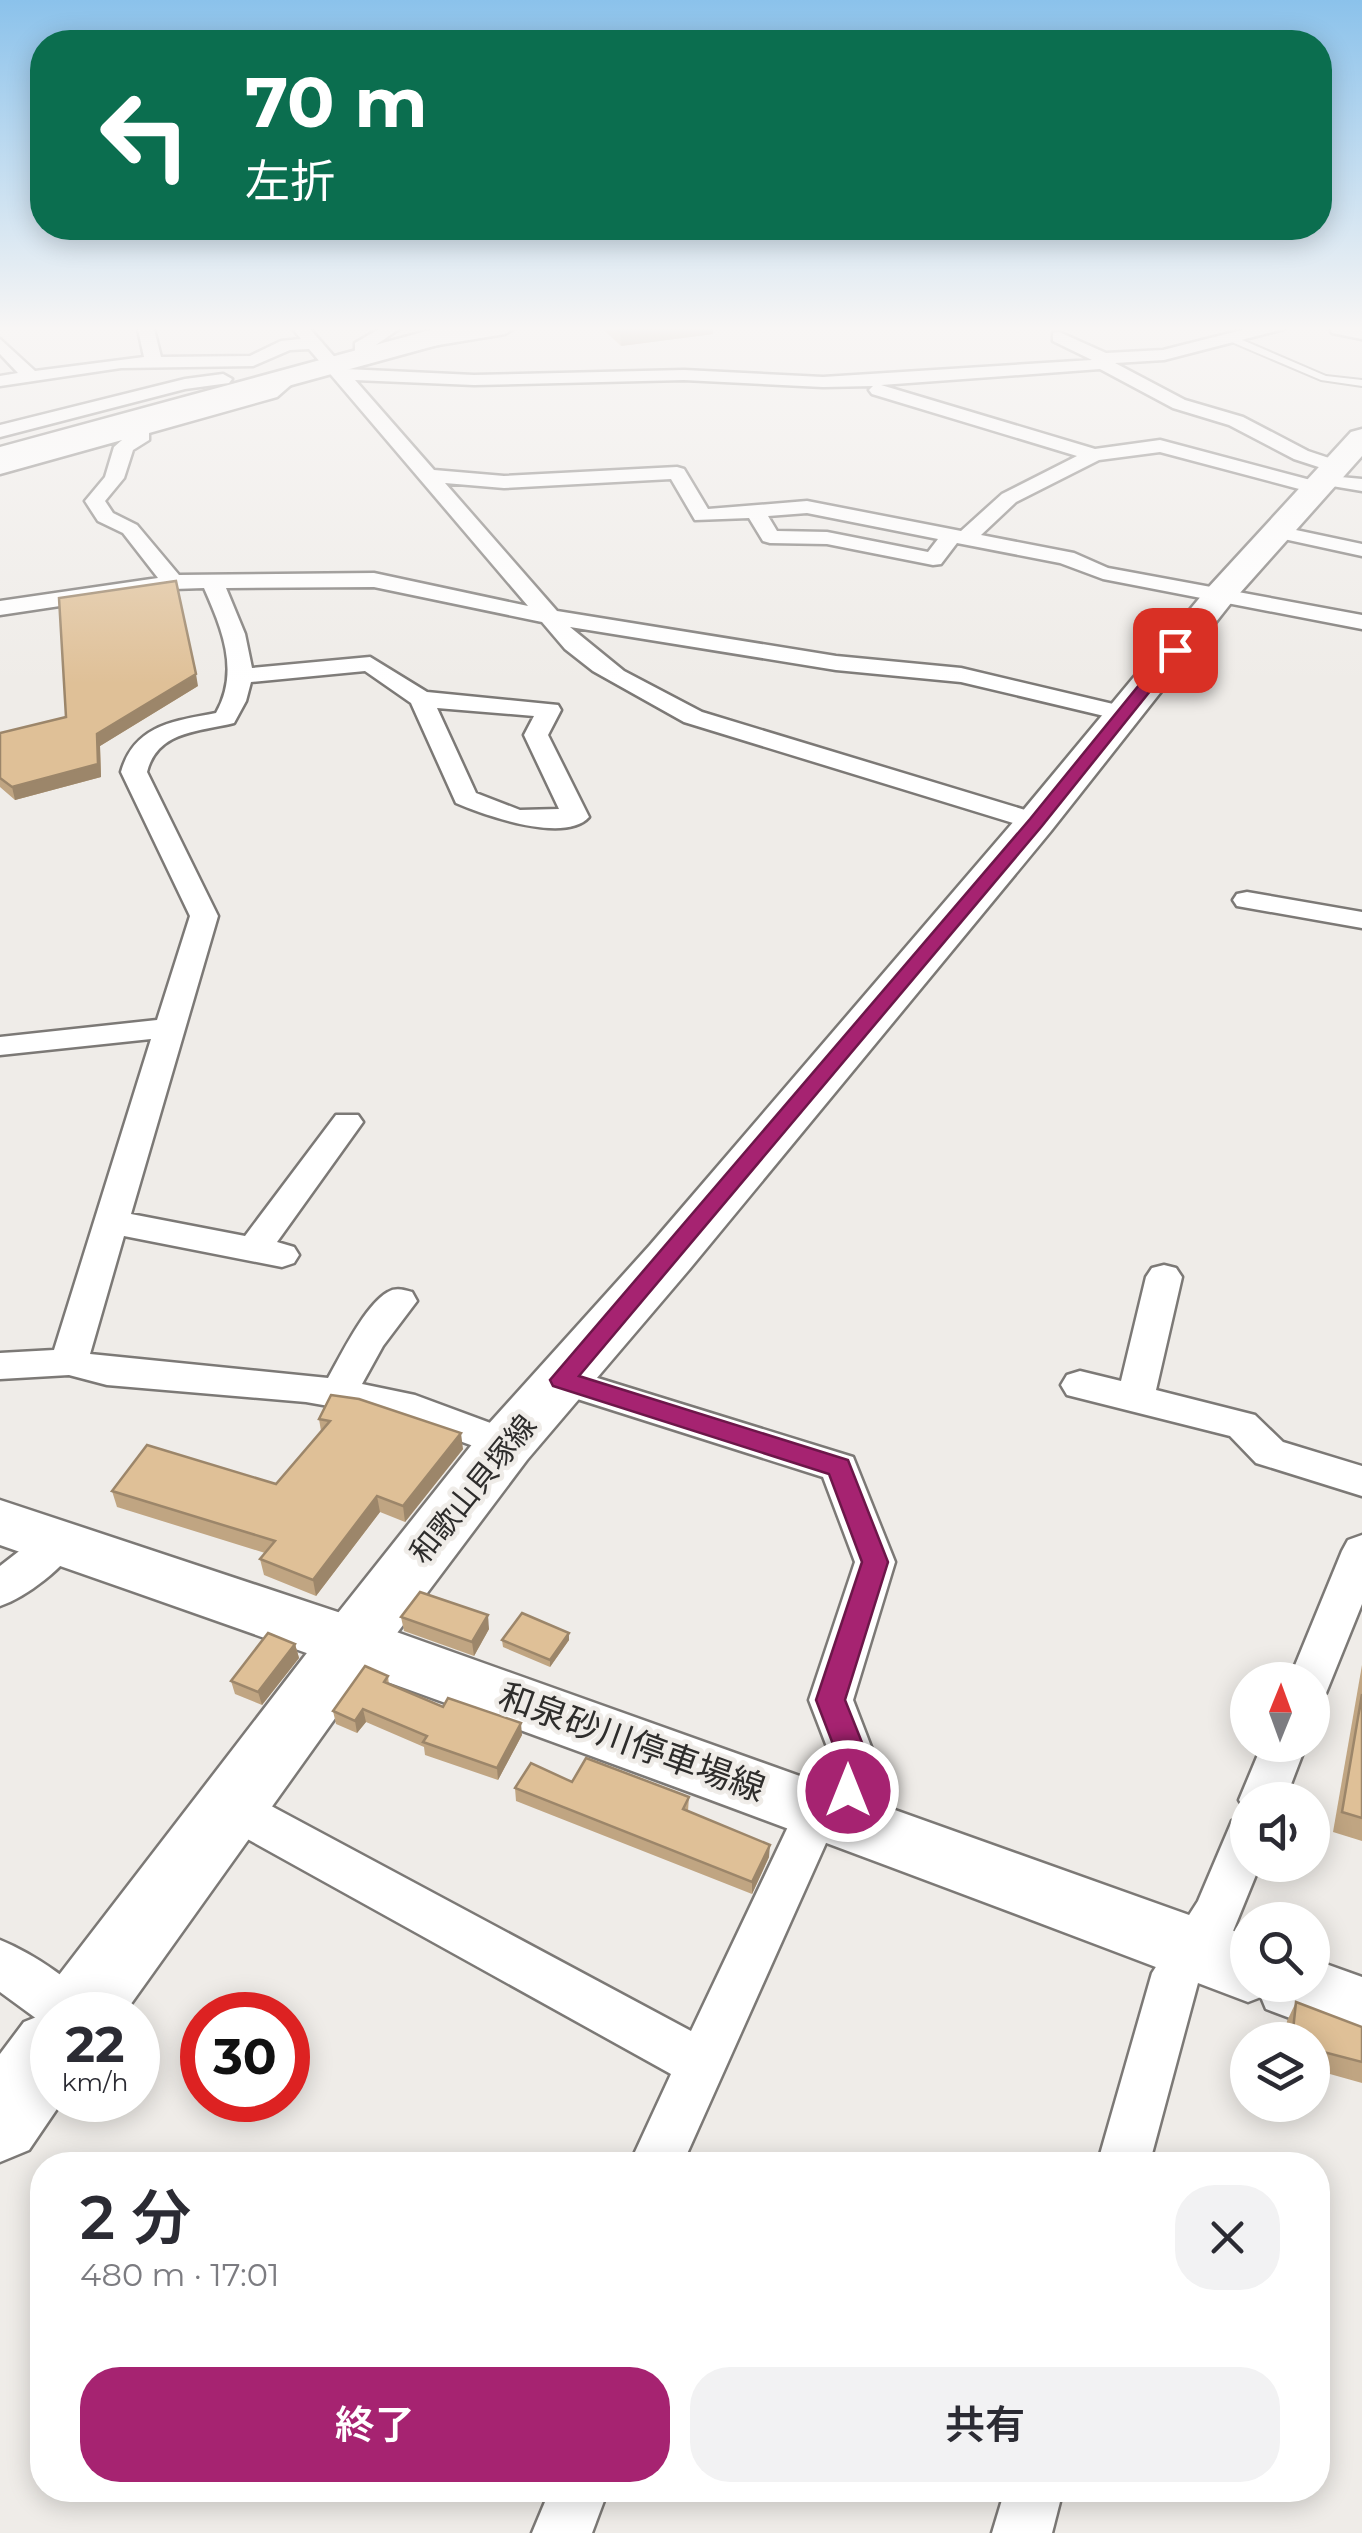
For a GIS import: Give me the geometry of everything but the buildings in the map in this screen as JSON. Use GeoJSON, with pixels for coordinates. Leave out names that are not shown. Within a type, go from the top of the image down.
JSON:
{"type":"FeatureCollection","features":[{"type":"Feature","properties":{"kind":"main road"},"geometry":{"type":"LineString","coordinates":[[0,456],[33,447]]}},
{"type":"Feature","properties":{"kind":"main road","name":"和歌山貝塚線"},"geometry":{"type":"LineString","coordinates":[[92,1992],[506,1444],[1036,822],[1219,596],[1341,471]]}},
{"type":"Feature","properties":{"kind":"main road","name":"和泉砂川停車場線"},"geometry":{"type":"LineString","coordinates":[[0,1522],[353,1642],[829,1813],[1219,1959]]}},
{"type":"Feature","properties":{"kind":"main road"},"geometry":{"type":"LineString","coordinates":[[1330,1999],[1362,2010]]}},
{"type":"Feature","properties":{"kind":"main road"},"geometry":{"type":"LineString","coordinates":[[0,2121],[30,2079]]}},
{"type":"Feature","properties":{"kind":"street"},"geometry":{"type":"LineString","coordinates":[[0,468],[76,447]]}},
{"type":"Feature","properties":{"kind":"street"},"geometry":{"type":"LineString","coordinates":[[124,447],[114,478],[96,501],[105,517],[130,529],[174,582]]}},
{"type":"Feature","properties":{"kind":"street"},"geometry":{"type":"LineString","coordinates":[[404,447],[549,617],[602,669],[646,696],[694,717],[1036,822]]}},
{"type":"Feature","properties":{"kind":"street"},"geometry":{"type":"LineString","coordinates":[[1068,447],[1094,455]]}},
{"type":"Feature","properties":{"kind":"street"},"geometry":{"type":"LineString","coordinates":[[755,512],[770,537],[827,538],[932,559],[1009,498],[1094,455],[1151,447]]}},
{"type":"Feature","properties":{"kind":"street"},"geometry":{"type":"LineString","coordinates":[[1169,447],[1341,471]]}},
{"type":"Feature","properties":{"kind":"street"},"geometry":{"type":"LineString","coordinates":[[1286,447],[1341,471]]}},
{"type":"Feature","properties":{"kind":"street"},"geometry":{"type":"LineString","coordinates":[[429,476],[504,482],[677,473],[702,516],[806,507],[1066,558],[1103,573],[1362,622]]}},
{"type":"Feature","properties":{"kind":"street"},"geometry":{"type":"LineString","coordinates":[[1278,532],[1362,550]]}},
{"type":"Feature","properties":{"kind":"street"},"geometry":{"type":"LineString","coordinates":[[0,608],[174,582],[374,580],[549,617],[836,663],[961,675],[1121,713]]}},
{"type":"Feature","properties":{"kind":"street"},"geometry":{"type":"LineString","coordinates":[[70,1362],[204,916],[134,772],[136,755],[158,734],[225,718],[234,706],[243,676],[238,642],[213,583]]}},
{"type":"Feature","properties":{"kind":"street"},"geometry":{"type":"LineString","coordinates":[[243,676],[370,664],[421,699],[549,710],[536,735],[576,818],[516,818],[466,798],[421,699]]}},
{"type":"Feature","properties":{"kind":"street"},"geometry":{"type":"LineString","coordinates":[[1247,900],[1362,920]]}},
{"type":"Feature","properties":{"kind":"street"},"geometry":{"type":"LineString","coordinates":[[0,1046],[172,1028]]}},
{"type":"Feature","properties":{"kind":"street"},"geometry":{"type":"LineString","coordinates":[[112,1222],[267,1252],[347,1122]]}},
{"type":"Feature","properties":{"kind":"street"},"geometry":{"type":"LineString","coordinates":[[1135,1398],[1164,1277]]}},
{"type":"Feature","properties":{"kind":"street"},"geometry":{"type":"LineString","coordinates":[[337,1395],[369,1338],[399,1301]]}},
{"type":"Feature","properties":{"kind":"street"},"geometry":{"type":"LineString","coordinates":[[0,1366],[70,1362],[108,1372],[234,1379],[402,1405],[506,1444]]}},
{"type":"Feature","properties":{"kind":"street"},"geometry":{"type":"LineString","coordinates":[[562,1380],[839,1467],[875,1562],[830,1700],[856,1765],[701,2064],[661,2152]]}},
{"type":"Feature","properties":{"kind":"street"},"geometry":{"type":"LineString","coordinates":[[1080,1385],[1242,1424],[1270,1452],[1362,1481]]}},
{"type":"Feature","properties":{"kind":"street"},"geometry":{"type":"LineString","coordinates":[[0,1589],[59,1542]]}},
{"type":"Feature","properties":{"kind":"street"},"geometry":{"type":"LineString","coordinates":[[1318,1662],[1358,1572]]}},
{"type":"Feature","properties":{"kind":"street"},"geometry":{"type":"LineString","coordinates":[[231,1807],[441,1926],[501,1953],[701,2064]]}},
{"type":"Feature","properties":{"kind":"street"},"geometry":{"type":"LineString","coordinates":[[1128,2152],[1176,1973],[1219,1959],[1216,1916],[1230,1881]]}},
{"type":"Feature","properties":{"kind":"street"},"geometry":{"type":"LineString","coordinates":[[0,1963],[42,1992]]}},
{"type":"Feature","properties":{"kind":"street"},"geometry":{"type":"LineString","coordinates":[[562,2533],[574,2502]]}},
{"type":"Feature","properties":{"kind":"street"},"geometry":{"type":"LineString","coordinates":[[1022,2533],[1031,2502]]}},
{"type":"Feature","properties":{"kind":"route"},"geometry":{"type":"LineString","coordinates":[[848,1791],[856,1765],[830,1700],[875,1562],[839,1467],[562,1380],[1036,822],[1175,650]]}}]}
